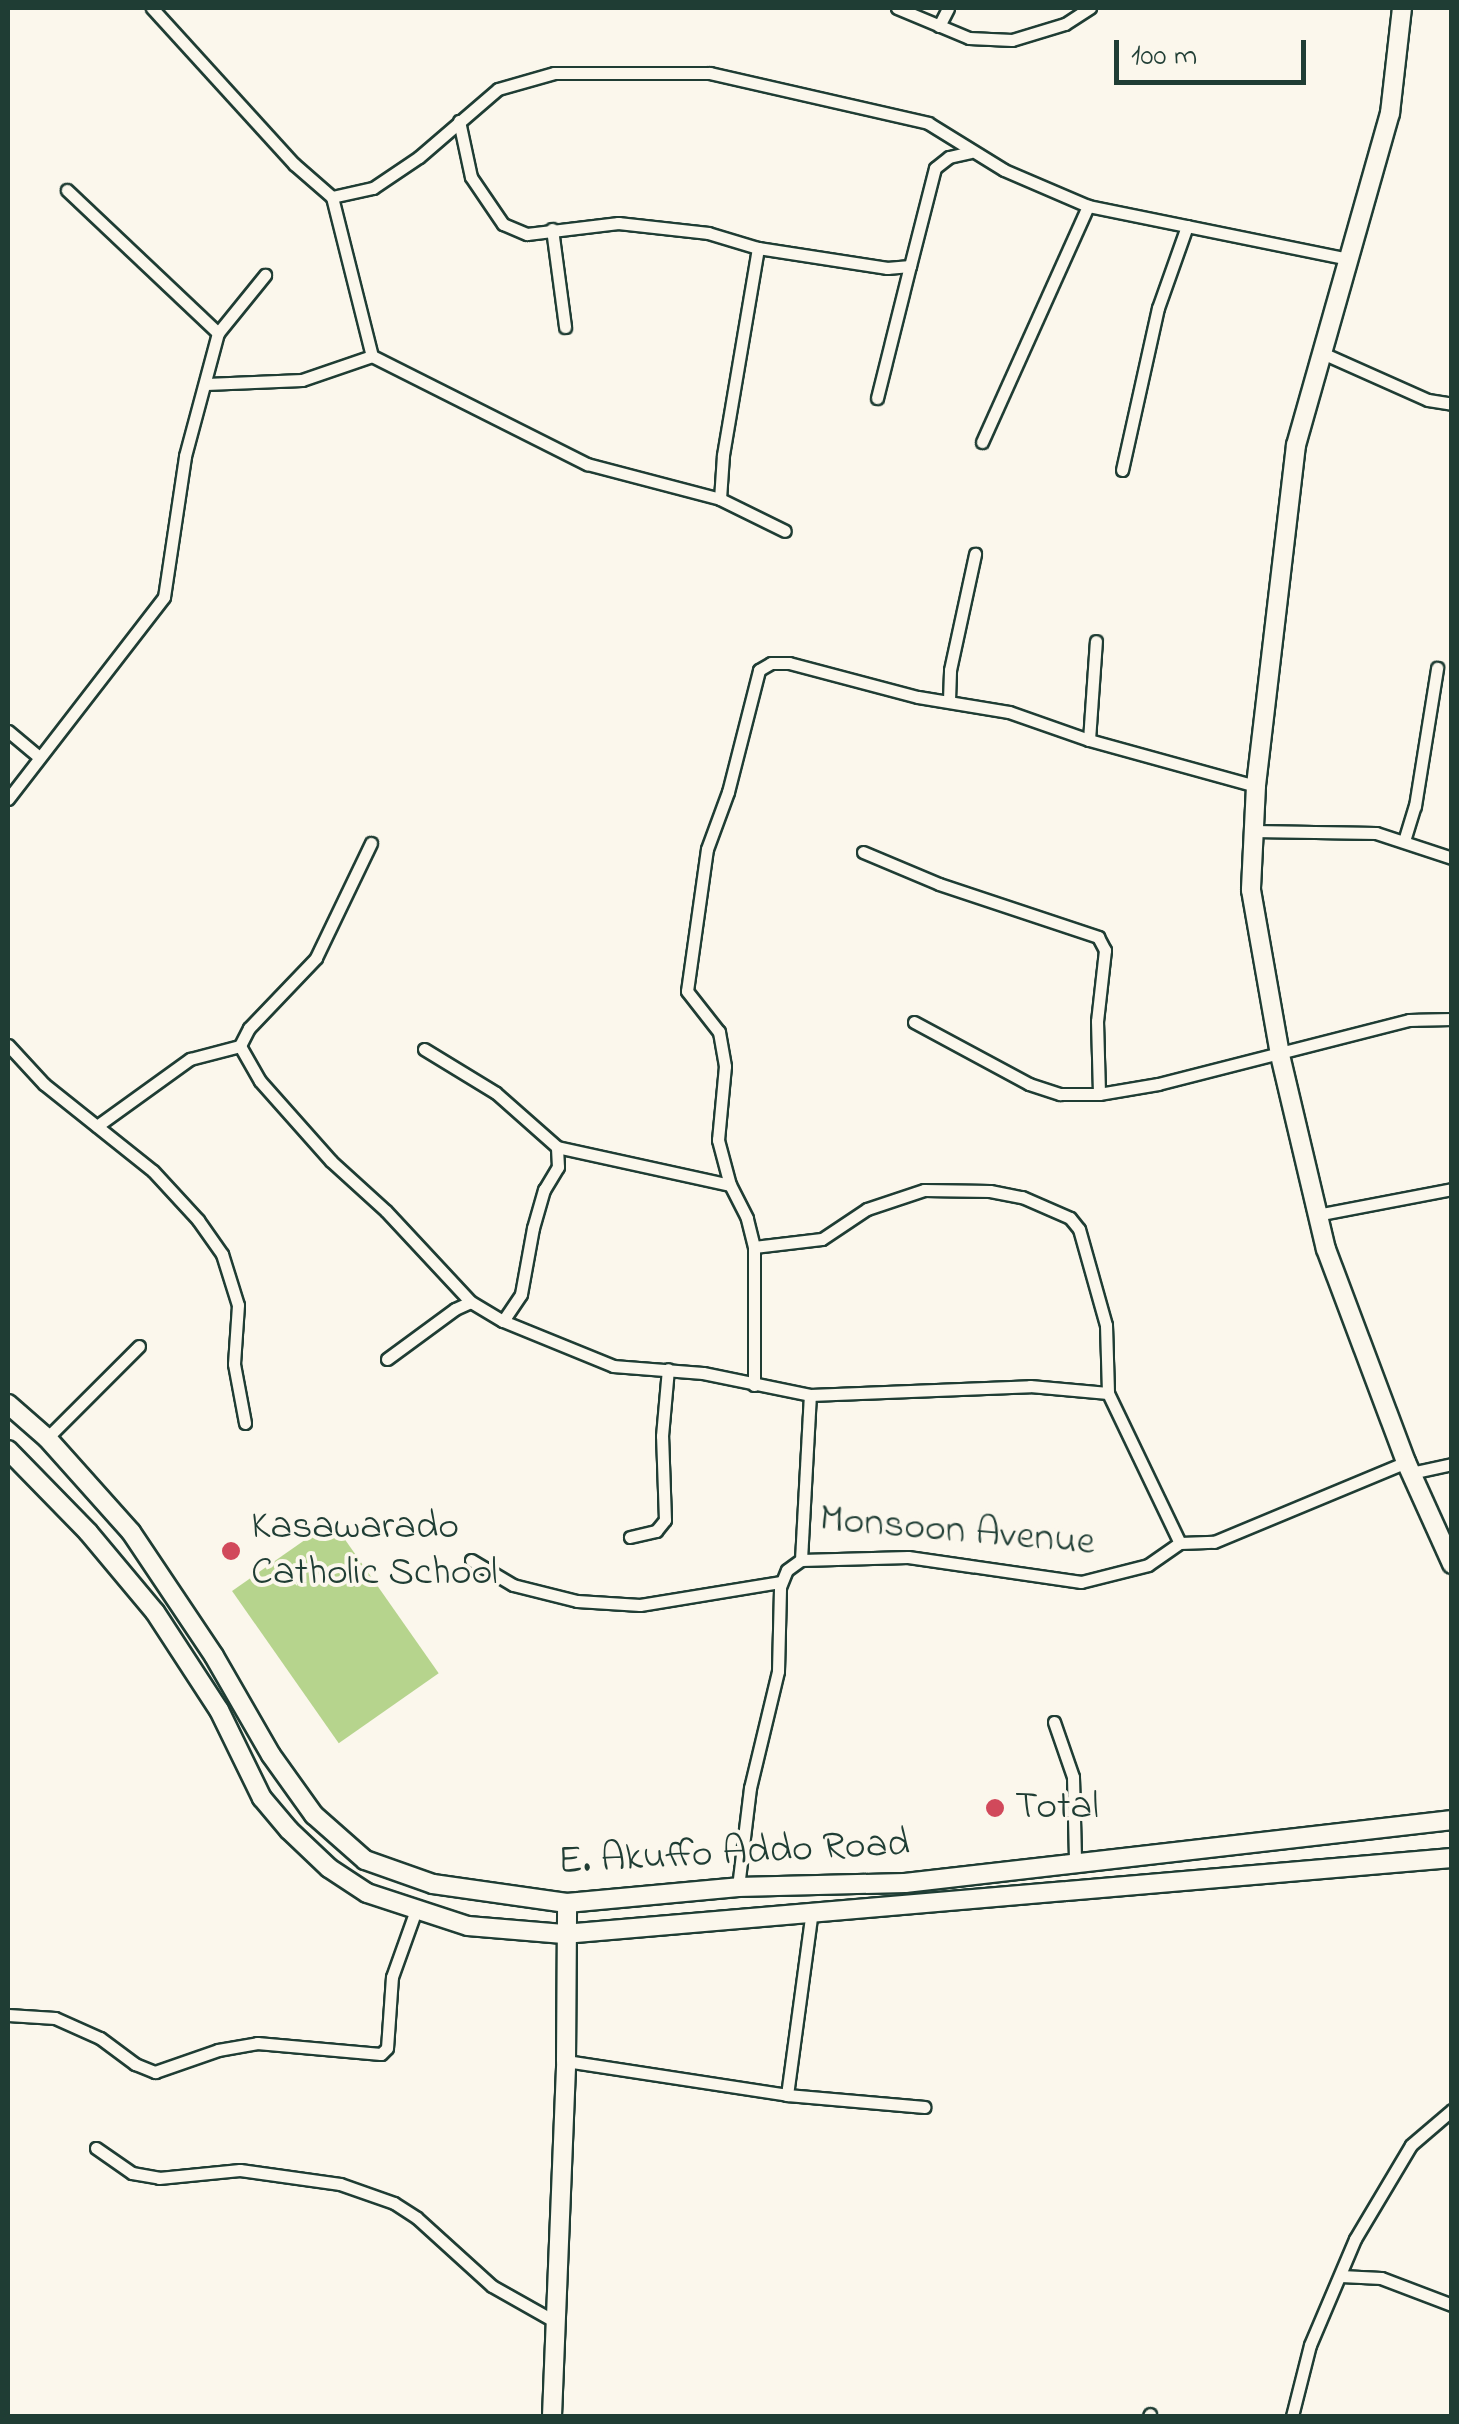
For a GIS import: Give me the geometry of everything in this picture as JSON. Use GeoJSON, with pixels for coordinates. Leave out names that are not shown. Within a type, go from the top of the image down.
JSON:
{"type":"FeatureCollection","features":[{"type":"Feature","properties":{"kind":"main road"},"geometry":{"type":"LineString","coordinates":[[1402,8],[1390,113],[1296,446],[1256,786],[1256,931],[1316,1215],[1409,1468],[1452,1564]]}},
{"type":"Feature","properties":{"kind":"main road","name":"E. Akuffo Addo Road"},"geometry":{"type":"LineString","coordinates":[[8,1404],[46,1438],[131,1532],[214,1656],[271,1755],[326,1826],[365,1860],[433,1884],[567,1902],[738,1886],[905,1883],[1452,1820]]}},
{"type":"Feature","properties":{"kind":"main road","name":"E. Akuffo Addo Road"},"geometry":{"type":"LineString","coordinates":[[8,1450],[88,1532],[155,1612],[219,1710],[262,1798],[289,1830],[329,1868],[367,1894],[468,1926],[564,1934],[1452,1858]]}},
{"type":"Feature","properties":{"kind":"main road"},"geometry":{"type":"LineString","coordinates":[[552,2416],[566,2061],[567,1902]]}},
{"type":"Feature","properties":{"kind":"street"},"geometry":{"type":"LineString","coordinates":[[152,8],[294,164],[332,197],[372,356]]}},
{"type":"Feature","properties":{"kind":"street"},"geometry":{"type":"LineString","coordinates":[[897,8],[969,38],[1012,40],[1064,24],[1090,8]]}},
{"type":"Feature","properties":{"kind":"street"},"geometry":{"type":"LineString","coordinates":[[939,26],[948,8]]}},
{"type":"Feature","properties":{"kind":"street"},"geometry":{"type":"LineString","coordinates":[[332,197],[372,188],[420,157],[498,88],[554,73],[710,73],[928,123],[970,152],[1088,206],[1348,259]]}},
{"type":"Feature","properties":{"kind":"street"},"geometry":{"type":"LineString","coordinates":[[459,121],[471,177],[504,224],[526,234],[618,223],[708,233],[758,248],[888,268],[910,266]]}},
{"type":"Feature","properties":{"kind":"street"},"geometry":{"type":"LineString","coordinates":[[878,398],[934,168],[949,157],[970,152]]}},
{"type":"Feature","properties":{"kind":"street"},"geometry":{"type":"LineString","coordinates":[[67,190],[218,333]]}},
{"type":"Feature","properties":{"kind":"street"},"geometry":{"type":"LineString","coordinates":[[982,442],[1088,206]]}},
{"type":"Feature","properties":{"kind":"street"},"geometry":{"type":"LineString","coordinates":[[1122,470],[1158,308],[1187,226]]}},
{"type":"Feature","properties":{"kind":"street"},"geometry":{"type":"LineString","coordinates":[[552,229],[565,326]]}},
{"type":"Feature","properties":{"kind":"street"},"geometry":{"type":"LineString","coordinates":[[720,499],[723,455],[758,248]]}},
{"type":"Feature","properties":{"kind":"street"},"geometry":{"type":"LineString","coordinates":[[8,799],[164,597],[185,456],[218,333],[265,275]]}},
{"type":"Feature","properties":{"kind":"street"},"geometry":{"type":"LineString","coordinates":[[1320,352],[1428,400],[1452,404]]}},
{"type":"Feature","properties":{"kind":"street"},"geometry":{"type":"LineString","coordinates":[[206,384],[302,380],[372,356],[587,464],[720,499],[785,530]]}},
{"type":"Feature","properties":{"kind":"street"},"geometry":{"type":"LineString","coordinates":[[949,700],[950,670],[975,554]]}},
{"type":"Feature","properties":{"kind":"street"},"geometry":{"type":"LineString","coordinates":[[1089,740],[1096,641]]}},
{"type":"Feature","properties":{"kind":"street"},"geometry":{"type":"LineString","coordinates":[[754,1385],[754,1246],[747,1218],[730,1185],[718,1140],[726,1066],[719,1032],[687,991],[687,970],[707,849],[728,792],[759,670],[771,664],[789,663],[918,697],[1009,712],[1089,740],[1256,786]]}},
{"type":"Feature","properties":{"kind":"street"},"geometry":{"type":"LineString","coordinates":[[1404,841],[1414,806],[1437,668]]}},
{"type":"Feature","properties":{"kind":"street"},"geometry":{"type":"LineString","coordinates":[[8,731],[38,756]]}},
{"type":"Feature","properties":{"kind":"street"},"geometry":{"type":"LineString","coordinates":[[1253,831],[1344,830],[1404,841],[1452,858]]}},
{"type":"Feature","properties":{"kind":"street"},"geometry":{"type":"LineString","coordinates":[[97,1126],[190,1059],[240,1046],[249,1028],[316,958],[372,843]]}},
{"type":"Feature","properties":{"kind":"street"},"geometry":{"type":"LineString","coordinates":[[863,852],[939,884],[1098,937],[1104,950],[1097,1021],[1099,1094]]}},
{"type":"Feature","properties":{"kind":"street"},"geometry":{"type":"LineString","coordinates":[[914,1022],[1029,1084],[1060,1094],[1099,1094],[1280,1054],[1409,1020],[1452,1018]]}},
{"type":"Feature","properties":{"kind":"street"},"geometry":{"type":"LineString","coordinates":[[8,1045],[44,1084],[153,1171],[198,1220],[222,1254],[238,1305],[234,1364],[245,1423]]}},
{"type":"Feature","properties":{"kind":"street"},"geometry":{"type":"LineString","coordinates":[[240,1046],[260,1081],[330,1161],[386,1211],[471,1302],[503,1322],[612,1366],[668,1369],[810,1396],[1030,1386],[1108,1393]]}},
{"type":"Feature","properties":{"kind":"street"},"geometry":{"type":"LineString","coordinates":[[424,1049],[496,1094],[557,1147],[730,1185]]}},
{"type":"Feature","properties":{"kind":"street"},"geometry":{"type":"LineString","coordinates":[[503,1322],[522,1294],[533,1228],[544,1190],[558,1167],[557,1147]]}},
{"type":"Feature","properties":{"kind":"street"},"geometry":{"type":"LineString","coordinates":[[754,1246],[822,1239],[867,1210],[924,1190],[954,1188],[1022,1197],[1070,1218],[1078,1229],[1106,1325],[1108,1393],[1180,1543]]}},
{"type":"Feature","properties":{"kind":"street"},"geometry":{"type":"LineString","coordinates":[[1316,1215],[1452,1189]]}},
{"type":"Feature","properties":{"kind":"street"},"geometry":{"type":"LineString","coordinates":[[388,1358],[471,1302]]}},
{"type":"Feature","properties":{"kind":"street"},"geometry":{"type":"LineString","coordinates":[[46,1438],[139,1346]]}},
{"type":"Feature","properties":{"kind":"street"},"geometry":{"type":"LineString","coordinates":[[630,1537],[656,1531],[665,1520],[662,1436],[668,1369]]}},
{"type":"Feature","properties":{"kind":"street","name":"Monsoon Avenue"},"geometry":{"type":"LineString","coordinates":[[810,1396],[801,1560],[908,1557],[1082,1582],[1115,1576],[1161,1559],[1180,1543],[1214,1542],[1409,1468],[1452,1464]]}},
{"type":"Feature","properties":{"kind":"street"},"geometry":{"type":"LineString","coordinates":[[471,1560],[513,1584],[577,1601],[640,1605],[781,1582],[801,1560]]}},
{"type":"Feature","properties":{"kind":"street"},"geometry":{"type":"LineString","coordinates":[[738,1886],[750,1788],[778,1671],[781,1582]]}},
{"type":"Feature","properties":{"kind":"street"},"geometry":{"type":"LineString","coordinates":[[1054,1722],[1073,1777],[1075,1861]]}},
{"type":"Feature","properties":{"kind":"street"},"geometry":{"type":"LineString","coordinates":[[8,2015],[55,2018],[100,2038],[135,2064],[155,2072],[218,2050],[258,2043],[381,2054],[387,2048],[392,1978],[416,1910]]}},
{"type":"Feature","properties":{"kind":"street"},"geometry":{"type":"LineString","coordinates":[[787,2095],[812,1912]]}},
{"type":"Feature","properties":{"kind":"street"},"geometry":{"type":"LineString","coordinates":[[566,2061],[787,2095],[924,2108]]}},
{"type":"Feature","properties":{"kind":"street"},"geometry":{"type":"LineString","coordinates":[[1292,2416],[1310,2346],[1355,2239],[1411,2145],[1452,2110]]}},
{"type":"Feature","properties":{"kind":"street"},"geometry":{"type":"LineString","coordinates":[[96,2148],[132,2172],[159,2178],[240,2170],[340,2184],[394,2203],[418,2218],[492,2286],[556,2322]]}},
{"type":"Feature","properties":{"kind":"street"},"geometry":{"type":"LineString","coordinates":[[1341,2276],[1381,2278],[1452,2305]]}},
{"type":"Feature","properties":{"kind":"green space"},"geometry":{"type":"Polygon","coordinates":[[[332,1521],[439,1673],[339,1743],[232,1591],[332,1521]]]}},
{"type":"Feature","properties":{"kind":"place","name":"Kasawarado Catholic School"},"geometry":{"type":"Point","coordinates":[231,1551]}},
{"type":"Feature","properties":{"kind":"place","name":"Total"},"geometry":{"type":"Point","coordinates":[995,1808]}}]}
